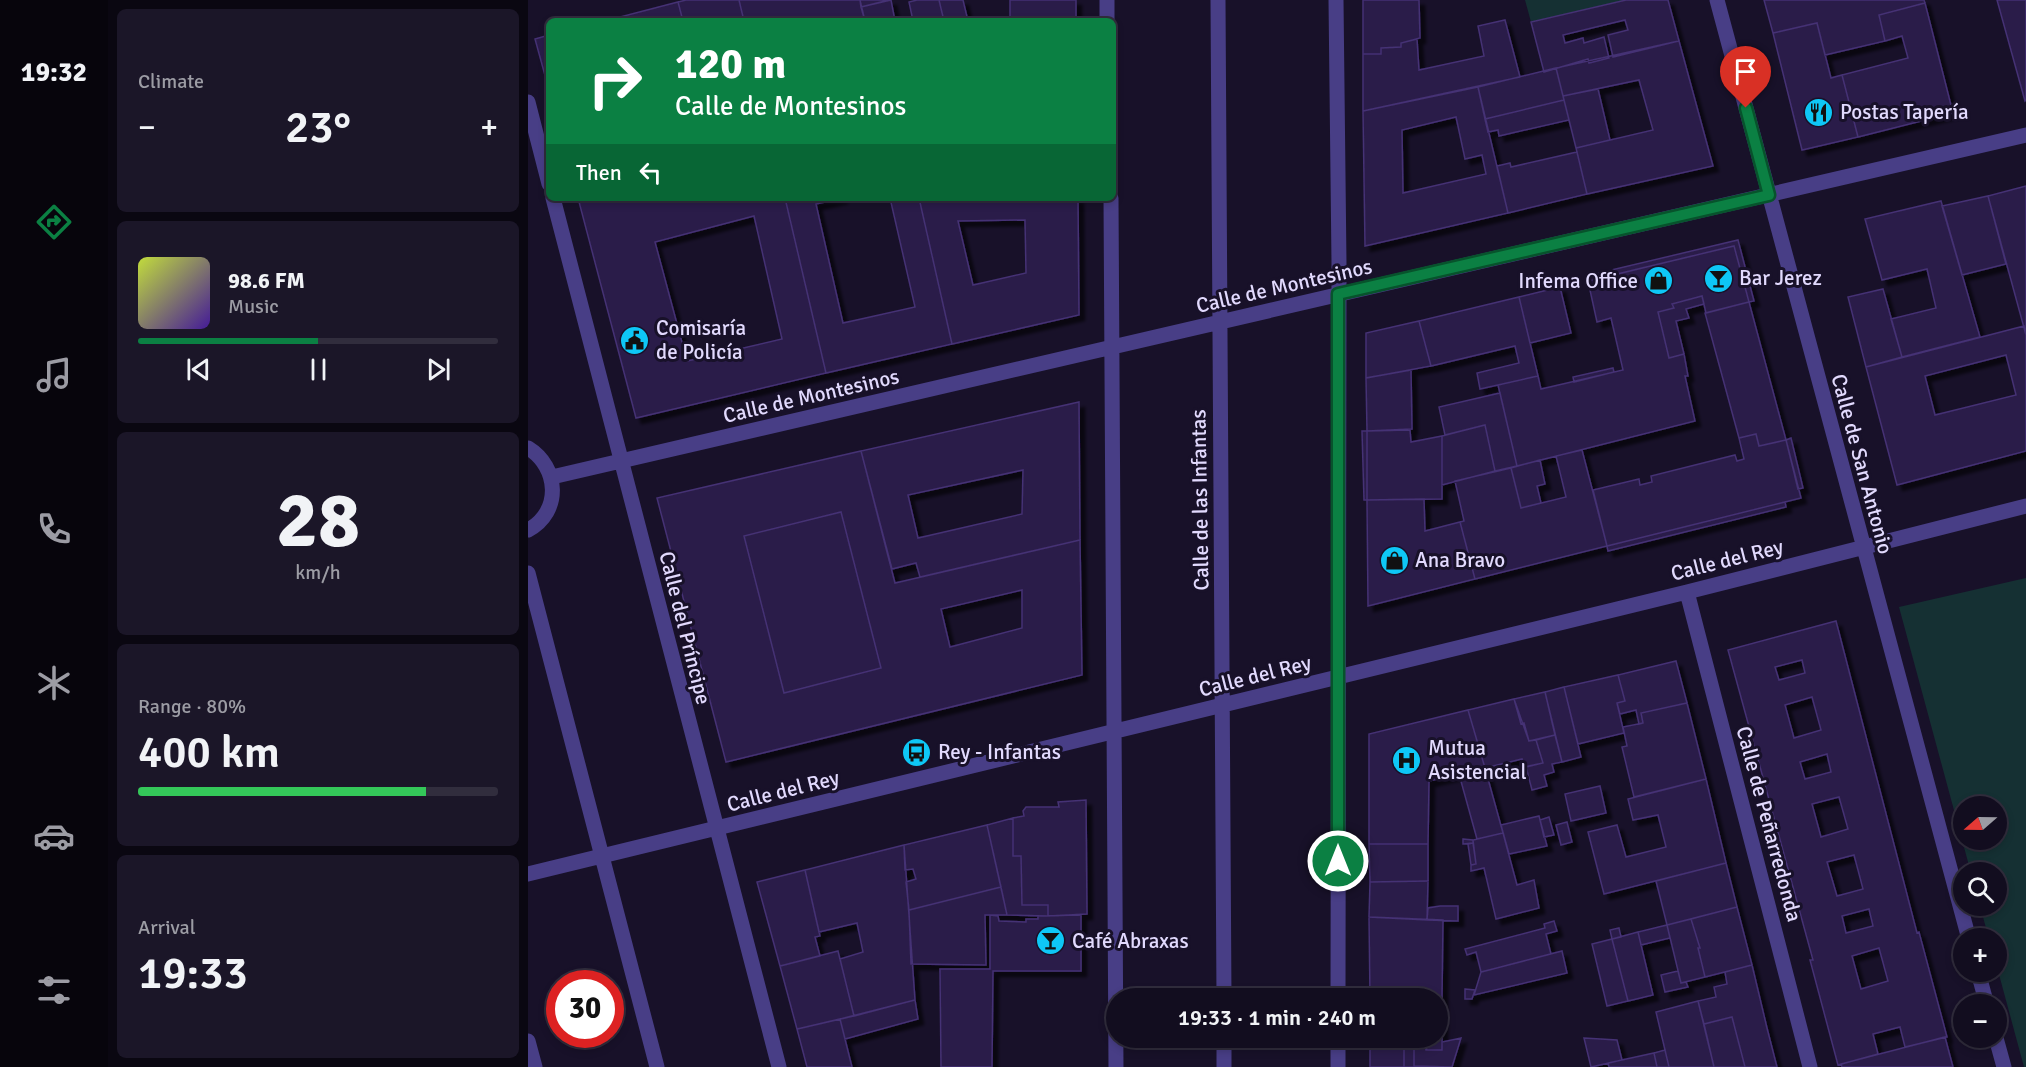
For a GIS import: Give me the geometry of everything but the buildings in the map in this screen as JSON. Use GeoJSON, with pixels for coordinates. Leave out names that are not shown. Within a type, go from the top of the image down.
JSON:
{"type":"FeatureCollection","features":[{"type":"Feature","properties":{"kind":"street"},"geometry":{"type":"LineString","coordinates":[[1107,0],[1107,18]]}},
{"type":"Feature","properties":{"kind":"street","name":"Calle de las Infantas"},"geometry":{"type":"LineString","coordinates":[[1218,0],[1224,988]]}},
{"type":"Feature","properties":{"kind":"street"},"geometry":{"type":"LineString","coordinates":[[1336,0],[1338,988]]}},
{"type":"Feature","properties":{"kind":"street","name":"Calle de San Antonio"},"geometry":{"type":"LineString","coordinates":[[1717,0],[1966,928]]}},
{"type":"Feature","properties":{"kind":"street"},"geometry":{"type":"LineString","coordinates":[[528,102],[546,172]]}},
{"type":"Feature","properties":{"kind":"street","name":"Calle de Montesinos"},"geometry":{"type":"LineString","coordinates":[[552,477],[2026,135]]}},
{"type":"Feature","properties":{"kind":"street","name":"Calle del Príncipe"},"geometry":{"type":"LineString","coordinates":[[554,201],[715,829],[779,1067]]}},
{"type":"Feature","properties":{"kind":"street"},"geometry":{"type":"LineString","coordinates":[[1111,201],[1114,347],[1116,1067]]}},
{"type":"Feature","properties":{"kind":"street"},"geometry":{"type":"LineString","coordinates":[[528,448],[546,464],[552,477],[554,492],[543,519],[528,530]]}},
{"type":"Feature","properties":{"kind":"street","name":"Calle del Rey"},"geometry":{"type":"LineString","coordinates":[[528,874],[1687,592],[2026,506]]}},
{"type":"Feature","properties":{"kind":"street"},"geometry":{"type":"LineString","coordinates":[[528,573],[657,1067]]}},
{"type":"Feature","properties":{"kind":"street","name":"Calle de Peñarredonda"},"geometry":{"type":"LineString","coordinates":[[1687,592],[1810,1067]]}},
{"type":"Feature","properties":{"kind":"street"},"geometry":{"type":"LineString","coordinates":[[528,1041],[535,1067]]}},
{"type":"Feature","properties":{"kind":"street"},"geometry":{"type":"LineString","coordinates":[[1224,1048],[1224,1067]]}},
{"type":"Feature","properties":{"kind":"street"},"geometry":{"type":"LineString","coordinates":[[1338,1048],[1338,1067]]}},
{"type":"Feature","properties":{"kind":"street"},"geometry":{"type":"LineString","coordinates":[[1999,1048],[2004,1067]]}},
{"type":"Feature","properties":{"kind":"green space"},"geometry":{"type":"Polygon","coordinates":[[[1525,0],[1626,0],[1531,22],[1525,0]]]}},
{"type":"Feature","properties":{"kind":"green space"},"geometry":{"type":"Polygon","coordinates":[[[2026,578],[2026,1067],[2024,1067],[2007,1004],[2007,994],[2004,994],[2001,982],[2007,982],[2007,928],[1986,928],[1983,916],[2007,916],[2007,862],[1968,862],[1965,850],[2007,850],[2007,796],[1953,796],[1953,806],[1899,607],[2026,578]]]}},
{"type":"Feature","properties":{"kind":"place","name":"Postas Tapería"},"geometry":{"type":"Point","coordinates":[1819,112]}},
{"type":"Feature","properties":{"kind":"place","name":"Bar Jerez"},"geometry":{"type":"Point","coordinates":[1718,278]}},
{"type":"Feature","properties":{"kind":"place","name":"Infema Office"},"geometry":{"type":"Point","coordinates":[1659,281]}},
{"type":"Feature","properties":{"kind":"place","name":"Comisaría de Policía"},"geometry":{"type":"Point","coordinates":[635,340]}},
{"type":"Feature","properties":{"kind":"place","name":"Ana Bravo"},"geometry":{"type":"Point","coordinates":[1394,560]}},
{"type":"Feature","properties":{"kind":"place","name":"Rey - Infantas"},"geometry":{"type":"Point","coordinates":[917,752]}},
{"type":"Feature","properties":{"kind":"place","name":"Mutua Asistencial"},"geometry":{"type":"Point","coordinates":[1407,760]}},
{"type":"Feature","properties":{"kind":"place","name":"Café Abraxas"},"geometry":{"type":"Point","coordinates":[1051,941]}},
{"type":"Feature","properties":{"kind":"route"},"geometry":{"type":"LineString","coordinates":[[1338,861],[1338,294],[1769,195],[1746,108]]}}]}
